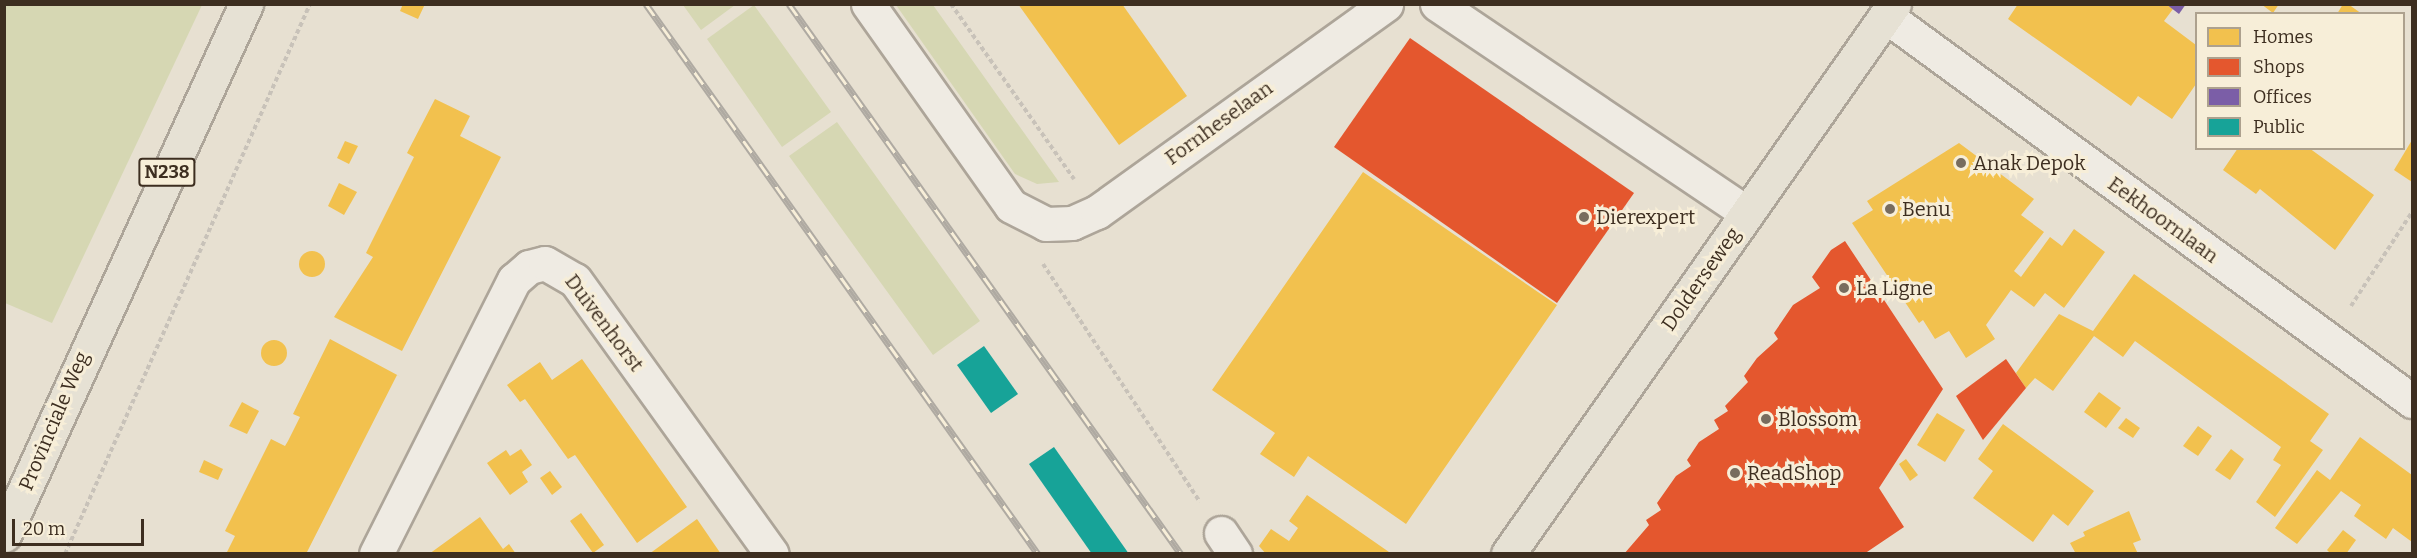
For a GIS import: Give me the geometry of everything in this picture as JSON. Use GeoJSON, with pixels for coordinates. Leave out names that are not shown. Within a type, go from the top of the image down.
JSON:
{"type":"FeatureCollection","features":[{"type":"Feature","properties":{"kind":"main road","name":"Provinciale Weg"},"geometry":{"type":"LineString","coordinates":[[4,535],[89,340],[246,4]]}},
{"type":"Feature","properties":{"kind":"main road","name":"Dolderseweg"},"geometry":{"type":"LineString","coordinates":[[1508,554],[1890,10]]}},
{"type":"Feature","properties":{"kind":"main road","name":"Provinciale Weg"},"geometry":{"type":"LineString","coordinates":[[4,500],[89,340]]}},
{"type":"Feature","properties":{"kind":"street"},"geometry":{"type":"LineString","coordinates":[[868,4],[1011,206],[1046,224]]}},
{"type":"Feature","properties":{"kind":"street"},"geometry":{"type":"LineString","coordinates":[[1437,4],[1747,213]]}},
{"type":"Feature","properties":{"kind":"street","name":"Fornheselaan"},"geometry":{"type":"LineString","coordinates":[[1046,224],[1072,223],[1096,212],[1374,7]]}},
{"type":"Feature","properties":{"kind":"street","name":"Eekhoornlaan"},"geometry":{"type":"LineString","coordinates":[[1890,10],[2412,401]]}},
{"type":"Feature","properties":{"kind":"street","name":"Duivenhorst"},"geometry":{"type":"LineString","coordinates":[[376,554],[514,280],[529,267],[544,263],[575,280],[772,554]]}},
{"type":"Feature","properties":{"kind":"path"},"geometry":{"type":"LineString","coordinates":[[65,554],[310,4]]}},
{"type":"Feature","properties":{"kind":"path"},"geometry":{"type":"LineString","coordinates":[[951,4],[1096,212]]}},
{"type":"Feature","properties":{"kind":"path"},"geometry":{"type":"LineString","coordinates":[[2329,340],[2412,212]]}},
{"type":"Feature","properties":{"kind":"path"},"geometry":{"type":"LineString","coordinates":[[1046,224],[1043,271],[1228,543]]}},
{"type":"Feature","properties":{"kind":"green space"},"geometry":{"type":"Polygon","coordinates":[[[4,5],[202,5],[52,323],[5,303],[4,5]]]}},
{"type":"Feature","properties":{"kind":"green space"},"geometry":{"type":"Polygon","coordinates":[[[683,5],[735,5],[701,30],[683,5]]]}},
{"type":"Feature","properties":{"kind":"green space"},"geometry":{"type":"Polygon","coordinates":[[[754,5],[831,112],[782,147],[707,39],[754,5]]]}},
{"type":"Feature","properties":{"kind":"green space"},"geometry":{"type":"Polygon","coordinates":[[[896,5],[933,5],[1059,182],[1037,184],[1015,174],[896,5]]]}},
{"type":"Feature","properties":{"kind":"green space"},"geometry":{"type":"Polygon","coordinates":[[[837,122],[980,321],[933,355],[789,156],[837,122]]]}},
{"type":"Feature","properties":{"kind":"building: Homes"},"geometry":{"type":"Polygon","coordinates":[[[403,4],[425,4],[418,19],[400,11],[403,4]]]}},
{"type":"Feature","properties":{"kind":"building: Homes"},"geometry":{"type":"Polygon","coordinates":[[[1018,4],[1122,4],[1187,96],[1119,145],[1018,4]]]}},
{"type":"Feature","properties":{"kind":"building: Homes"},"geometry":{"type":"Polygon","coordinates":[[[2018,4],[2166,4],[2173,9],[2164,21],[2195,44],[2195,85],[2172,119],[2138,96],[2131,106],[2008,19],[2018,4]]]}},
{"type":"Feature","properties":{"kind":"building: Homes"},"geometry":{"type":"Polygon","coordinates":[[[2261,4],[2279,4],[2272,12],[2261,4]]]}},
{"type":"Feature","properties":{"kind":"building: Homes"},"geometry":{"type":"Polygon","coordinates":[[[2343,4],[2348,4],[2359,12],[2338,12],[2343,4]]]}},
{"type":"Feature","properties":{"kind":"building: Homes"},"geometry":{"type":"Polygon","coordinates":[[[435,99],[470,116],[460,136],[501,157],[402,351],[334,317],[373,257],[366,253],[414,157],[407,153],[435,99]]]}},
{"type":"Feature","properties":{"kind":"building: Homes"},"geometry":{"type":"Polygon","coordinates":[[[2412,140],[2412,182],[2394,170],[2412,140]]]}},
{"type":"Feature","properties":{"kind":"building: Homes"},"geometry":{"type":"Polygon","coordinates":[[[345,141],[358,146],[349,164],[337,158],[345,141]]]}},
{"type":"Feature","properties":{"kind":"building: Homes"},"geometry":{"type":"Polygon","coordinates":[[[1959,143],[2034,199],[2021,215],[2044,232],[2014,271],[2021,277],[2050,237],[2062,246],[2074,229],[2105,252],[2064,308],[2045,293],[2034,307],[2011,290],[1986,325],[1995,339],[1966,358],[1949,331],[1935,339],[1923,320],[1919,323],[1852,223],[1873,210],[1867,201],[1959,143]]]}},
{"type":"Feature","properties":{"kind":"building: Homes"},"geometry":{"type":"Polygon","coordinates":[[[2237,150],[2312,150],[2374,195],[2335,250],[2260,189],[2256,194],[2223,170],[2237,150]]]}},
{"type":"Feature","properties":{"kind":"building: Homes"},"geometry":{"type":"Polygon","coordinates":[[[1363,172],[1557,305],[1406,524],[1308,456],[1294,477],[1260,454],[1275,433],[1212,390],[1363,172]]]}},
{"type":"Feature","properties":{"kind":"building: Homes"},"geometry":{"type":"Polygon","coordinates":[[[339,183],[357,192],[344,215],[328,206],[339,183]]]}},
{"type":"Feature","properties":{"kind":"building: Homes"},"geometry":{"type":"Polygon","coordinates":[[[312,251],[321,255],[325,264],[321,273],[312,277],[303,273],[299,264],[303,255],[312,251]]]}},
{"type":"Feature","properties":{"kind":"building: Homes"},"geometry":{"type":"Polygon","coordinates":[[[2134,274],[2329,414],[2310,441],[2323,450],[2275,517],[2256,502],[2281,465],[2273,460],[2281,447],[2135,341],[2123,357],[2094,336],[2053,391],[2035,378],[2026,388],[2016,373],[2059,314],[2093,331],[2134,274]]]}},
{"type":"Feature","properties":{"kind":"building: Homes"},"geometry":{"type":"Polygon","coordinates":[[[330,339],[401,377],[397,375],[306,554],[226,554],[235,536],[225,531],[271,439],[285,446],[288,441],[300,417],[293,414],[330,339]]]}},
{"type":"Feature","properties":{"kind":"building: Homes"},"geometry":{"type":"Polygon","coordinates":[[[274,340],[283,344],[287,353],[283,362],[274,366],[265,362],[261,353],[265,344],[274,340]]]}},
{"type":"Feature","properties":{"kind":"building: Homes"},"geometry":{"type":"Polygon","coordinates":[[[582,359],[687,507],[637,543],[575,455],[568,459],[525,399],[520,402],[507,385],[540,362],[552,380],[582,359]]]}},
{"type":"Feature","properties":{"kind":"building: Homes"},"geometry":{"type":"Polygon","coordinates":[[[2099,392],[2121,408],[2106,428],[2084,412],[2099,392]]]}},
{"type":"Feature","properties":{"kind":"building: Homes"},"geometry":{"type":"Polygon","coordinates":[[[242,402],[259,411],[247,434],[229,426],[242,402]]]}},
{"type":"Feature","properties":{"kind":"building: Homes"},"geometry":{"type":"Polygon","coordinates":[[[1937,413],[1965,430],[1945,462],[1917,445],[1937,413]]]}},
{"type":"Feature","properties":{"kind":"building: Homes"},"geometry":{"type":"Polygon","coordinates":[[[2126,418],[2140,428],[2133,438],[2118,428],[2126,418]]]}},
{"type":"Feature","properties":{"kind":"building: Homes"},"geometry":{"type":"Polygon","coordinates":[[[2003,424],[2094,491],[2068,526],[2053,514],[2033,542],[1973,498],[1993,471],[1978,459],[2003,424]]]}},
{"type":"Feature","properties":{"kind":"building: Homes"},"geometry":{"type":"Polygon","coordinates":[[[2198,426],[2212,436],[2198,456],[2183,446],[2198,426]]]}},
{"type":"Feature","properties":{"kind":"building: Homes"},"geometry":{"type":"Polygon","coordinates":[[[2360,437],[2412,475],[2412,542],[2393,528],[2386,539],[2354,516],[2361,505],[2341,491],[2297,544],[2275,528],[2317,470],[2330,480],[2360,437]]]}},
{"type":"Feature","properties":{"kind":"building: Homes"},"geometry":{"type":"Polygon","coordinates":[[[521,449],[532,465],[522,472],[528,482],[510,495],[487,463],[506,450],[510,456],[521,449]]]}},
{"type":"Feature","properties":{"kind":"building: Homes"},"geometry":{"type":"Polygon","coordinates":[[[2231,449],[2244,459],[2230,480],[2215,470],[2231,449]]]}},
{"type":"Feature","properties":{"kind":"building: Homes"},"geometry":{"type":"Polygon","coordinates":[[[1906,459],[1918,475],[1910,481],[1899,464],[1906,459]]]}},
{"type":"Feature","properties":{"kind":"building: Homes"},"geometry":{"type":"Polygon","coordinates":[[[204,460],[223,469],[218,480],[199,472],[204,460]]]}},
{"type":"Feature","properties":{"kind":"building: Homes"},"geometry":{"type":"Polygon","coordinates":[[[550,471],[562,487],[552,495],[540,478],[550,471]]]}},
{"type":"Feature","properties":{"kind":"building: Homes"},"geometry":{"type":"Polygon","coordinates":[[[1307,495],[1389,552],[1388,554],[1266,554],[1259,546],[1271,529],[1289,541],[1298,528],[1289,521],[1307,495]]]}},
{"type":"Feature","properties":{"kind":"building: Homes"},"geometry":{"type":"Polygon","coordinates":[[[2129,511],[2141,540],[2133,543],[2138,554],[2076,554],[2070,543],[2085,536],[2083,532],[2129,511]]]}},
{"type":"Feature","properties":{"kind":"building: Homes"},"geometry":{"type":"Polygon","coordinates":[[[581,513],[604,545],[593,553],[570,521],[581,513]]]}},
{"type":"Feature","properties":{"kind":"building: Homes"},"geometry":{"type":"Polygon","coordinates":[[[480,517],[503,549],[509,544],[516,554],[429,554],[480,517]]]}},
{"type":"Feature","properties":{"kind":"building: Homes"},"geometry":{"type":"Polygon","coordinates":[[[697,519],[721,554],[649,554],[697,519]]]}},
{"type":"Feature","properties":{"kind":"building: Homes"},"geometry":{"type":"Polygon","coordinates":[[[2343,530],[2356,540],[2346,554],[2331,554],[2327,550],[2343,530]]]}},
{"type":"Feature","properties":{"kind":"building: Shops"},"geometry":{"type":"Polygon","coordinates":[[[1410,38],[1634,193],[1557,303],[1334,147],[1410,38]]]}},
{"type":"Feature","properties":{"kind":"building: Shops"},"geometry":{"type":"Polygon","coordinates":[[[1845,241],[1943,389],[1879,488],[1904,527],[1864,554],[1624,554],[1649,525],[1646,520],[1661,510],[1657,503],[1676,476],[1691,466],[1687,460],[1699,442],[1719,429],[1714,420],[1728,411],[1725,406],[1748,382],[1744,376],[1757,358],[1778,339],[1774,333],[1793,305],[1820,288],[1812,277],[1831,250],[1845,241]]]}},
{"type":"Feature","properties":{"kind":"building: Shops"},"geometry":{"type":"Polygon","coordinates":[[[2006,359],[2026,388],[1983,440],[1956,396],[2006,359]]]}},
{"type":"Feature","properties":{"kind":"building: Offices"},"geometry":{"type":"Polygon","coordinates":[[[2166,4],[2186,4],[2179,14],[2166,4]]]}},
{"type":"Feature","properties":{"kind":"building: Public"},"geometry":{"type":"Polygon","coordinates":[[[984,346],[1018,394],[991,413],[957,365],[984,346]]]}},
{"type":"Feature","properties":{"kind":"building: Public"},"geometry":{"type":"Polygon","coordinates":[[[1054,447],[1129,554],[1092,554],[1029,464],[1054,447]]]}},
{"type":"Feature","properties":{"kind":"railway"},"geometry":{"type":"LineString","coordinates":[[646,4],[1038,554]]}},
{"type":"Feature","properties":{"kind":"railway"},"geometry":{"type":"LineString","coordinates":[[789,4],[1181,554]]}},
{"type":"Feature","properties":{"kind":"place","name":"Anak Depok"},"geometry":{"type":"Point","coordinates":[1961,163]}},
{"type":"Feature","properties":{"kind":"place","name":"Benu"},"geometry":{"type":"Point","coordinates":[1890,209]}},
{"type":"Feature","properties":{"kind":"place","name":"Dierexpert"},"geometry":{"type":"Point","coordinates":[1584,217]}},
{"type":"Feature","properties":{"kind":"place","name":"La Ligne"},"geometry":{"type":"Point","coordinates":[1844,288]}},
{"type":"Feature","properties":{"kind":"place","name":"Blossom"},"geometry":{"type":"Point","coordinates":[1766,419]}},
{"type":"Feature","properties":{"kind":"place","name":"ReadShop"},"geometry":{"type":"Point","coordinates":[1735,473]}}]}
